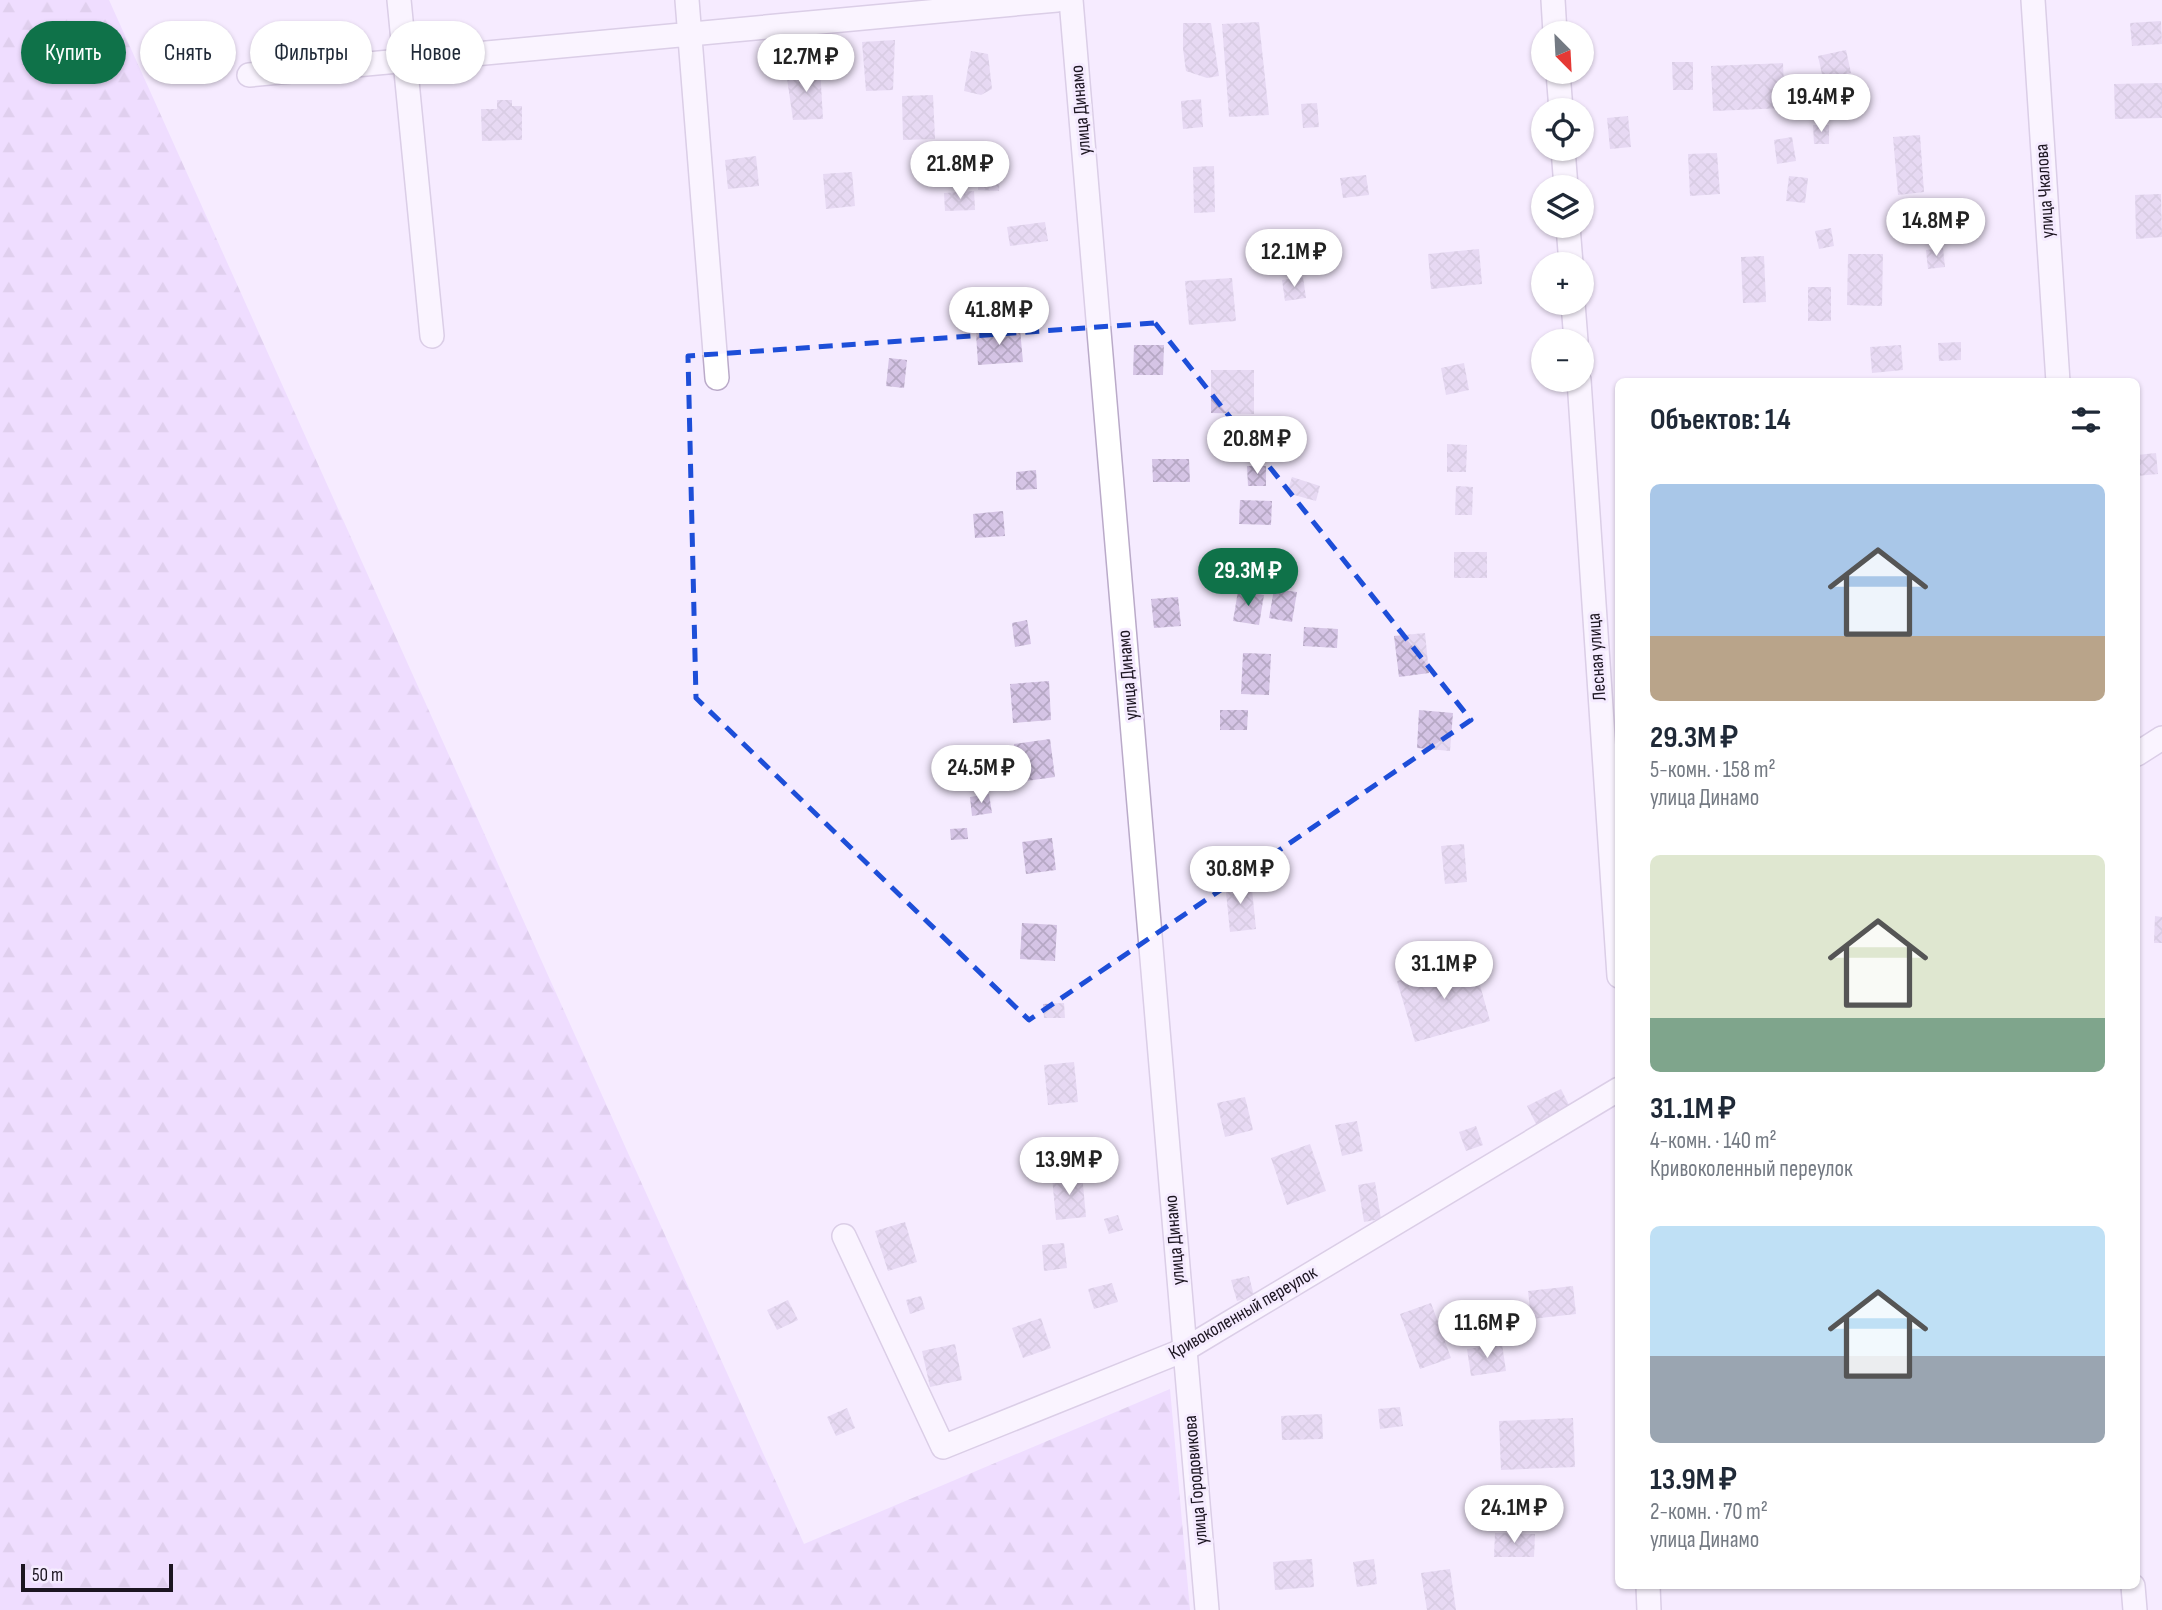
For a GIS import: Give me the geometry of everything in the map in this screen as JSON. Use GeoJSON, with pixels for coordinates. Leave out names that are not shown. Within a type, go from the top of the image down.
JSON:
{"type":"FeatureCollection","features":[{"type":"Feature","properties":{"kind":"street"},"geometry":{"type":"LineString","coordinates":[[398,0],[401,21]]}},
{"type":"Feature","properties":{"kind":"street"},"geometry":{"type":"LineString","coordinates":[[687,0],[717,378]]}},
{"type":"Feature","properties":{"kind":"street"},"geometry":{"type":"LineString","coordinates":[[485,53],[1057,0]]}},
{"type":"Feature","properties":{"kind":"street","name":"улица Динамо"},"geometry":{"type":"LineString","coordinates":[[1071,0],[1184,1350]]}},
{"type":"Feature","properties":{"kind":"street"},"geometry":{"type":"LineString","coordinates":[[1553,0],[1554,21]]}},
{"type":"Feature","properties":{"kind":"street","name":"улица Чкалова"},"geometry":{"type":"LineString","coordinates":[[2033,0],[2058,378]]}},
{"type":"Feature","properties":{"kind":"street"},"geometry":{"type":"LineString","coordinates":[[249,75],[386,63]]}},
{"type":"Feature","properties":{"kind":"street"},"geometry":{"type":"LineString","coordinates":[[408,84],[432,336]]}},
{"type":"Feature","properties":{"kind":"street","name":"Лесная улица"},"geometry":{"type":"LineString","coordinates":[[1580,392],[1615,916]]}},
{"type":"Feature","properties":{"kind":"street"},"geometry":{"type":"LineString","coordinates":[[2140,752],[2162,738]]}},
{"type":"Feature","properties":{"kind":"street","name":"Кривоколенный переулок"},"geometry":{"type":"LineString","coordinates":[[844,1236],[943,1447],[1184,1350],[1615,1091]]}},
{"type":"Feature","properties":{"kind":"street","name":"улица Городовикова"},"geometry":{"type":"LineString","coordinates":[[1184,1350],[1207,1610]]}},
{"type":"Feature","properties":{"kind":"street"},"geometry":{"type":"LineString","coordinates":[[1648,1589],[1649,1610]]}},
{"type":"Feature","properties":{"kind":"street"},"geometry":{"type":"LineString","coordinates":[[2133,1589],[2135,1610]]}},
{"type":"Feature","properties":{"kind":"highlighted area"},"geometry":{"type":"Polygon","coordinates":[[[1155,323],[1471,720],[1029,1020],[696,698],[688,356],[1155,323]]]}},
{"type":"Feature","properties":{"kind":"green space"},"geometry":{"type":"Polygon","coordinates":[[[0,0],[109,0],[118,21],[21,21],[21,84],[126,84],[126,38],[140,69],[140,84],[147,84],[804,1544],[1170,1389],[1190,1610],[0,1610],[0,0]]]}},
{"type":"Feature","properties":{"kind":"building"},"geometry":{"type":"Polygon","coordinates":[[[2161,21],[2162,44],[2132,46],[2130,23],[2161,21]]]}},
{"type":"Feature","properties":{"kind":"building"},"geometry":{"type":"Polygon","coordinates":[[[1259,22],[1269,115],[1229,117],[1222,24],[1259,22]]]}},
{"type":"Feature","properties":{"kind":"building"},"geometry":{"type":"Polygon","coordinates":[[[1183,23],[1211,23],[1219,76],[1207,78],[1186,71],[1183,23]]]}},
{"type":"Feature","properties":{"kind":"building"},"geometry":{"type":"Polygon","coordinates":[[[895,40],[893,90],[866,91],[862,42],[895,40]]]}},
{"type":"Feature","properties":{"kind":"building"},"geometry":{"type":"Polygon","coordinates":[[[1846,50],[1851,73],[1823,79],[1818,56],[1846,50]]]}},
{"type":"Feature","properties":{"kind":"building"},"geometry":{"type":"Polygon","coordinates":[[[971,51],[988,54],[992,89],[981,95],[964,91],[971,51]]]}},
{"type":"Feature","properties":{"kind":"building"},"geometry":{"type":"Polygon","coordinates":[[[1672,62],[1693,62],[1693,90],[1673,90],[1672,62]]]}},
{"type":"Feature","properties":{"kind":"building"},"geometry":{"type":"Polygon","coordinates":[[[1783,63],[1785,108],[1713,111],[1711,66],[1783,63]]]}},
{"type":"Feature","properties":{"kind":"building"},"geometry":{"type":"Polygon","coordinates":[[[820,67],[823,119],[793,120],[786,71],[820,67]]]}},
{"type":"Feature","properties":{"kind":"building"},"geometry":{"type":"Polygon","coordinates":[[[2162,83],[2162,118],[2115,119],[2114,84],[2162,83]]]}},
{"type":"Feature","properties":{"kind":"building"},"geometry":{"type":"Polygon","coordinates":[[[933,95],[935,139],[903,140],[902,96],[933,95]]]}},
{"type":"Feature","properties":{"kind":"building"},"geometry":{"type":"Polygon","coordinates":[[[1201,99],[1203,127],[1183,129],[1181,101],[1201,99]]]}},
{"type":"Feature","properties":{"kind":"building"},"geometry":{"type":"Polygon","coordinates":[[[497,100],[512,100],[512,106],[522,106],[522,140],[482,141],[481,109],[497,109],[497,100]]]}},
{"type":"Feature","properties":{"kind":"building"},"geometry":{"type":"Polygon","coordinates":[[[1317,103],[1319,127],[1303,128],[1301,104],[1317,103]]]}},
{"type":"Feature","properties":{"kind":"building"},"geometry":{"type":"Polygon","coordinates":[[[1628,116],[1631,147],[1610,149],[1607,118],[1628,116]]]}},
{"type":"Feature","properties":{"kind":"building"},"geometry":{"type":"Polygon","coordinates":[[[1813,125],[1829,125],[1829,144],[1814,144],[1813,125]]]}},
{"type":"Feature","properties":{"kind":"building"},"geometry":{"type":"Polygon","coordinates":[[[1920,135],[1924,192],[1898,195],[1893,137],[1920,135]]]}},
{"type":"Feature","properties":{"kind":"building"},"geometry":{"type":"Polygon","coordinates":[[[1792,137],[1796,161],[1777,164],[1774,140],[1792,137]]]}},
{"type":"Feature","properties":{"kind":"building"},"geometry":{"type":"Polygon","coordinates":[[[1717,153],[1720,194],[1690,196],[1688,154],[1717,153]]]}},
{"type":"Feature","properties":{"kind":"building"},"geometry":{"type":"Polygon","coordinates":[[[756,156],[759,186],[728,189],[725,160],[756,156]]]}},
{"type":"Feature","properties":{"kind":"building"},"geometry":{"type":"Polygon","coordinates":[[[1214,166],[1215,212],[1194,213],[1193,167],[1214,166]]]}},
{"type":"Feature","properties":{"kind":"building"},"geometry":{"type":"Polygon","coordinates":[[[852,172],[855,206],[826,209],[823,174],[852,172]]]}},
{"type":"Feature","properties":{"kind":"building"},"geometry":{"type":"Polygon","coordinates":[[[979,172],[1000,173],[999,191],[978,190],[979,172]]]}},
{"type":"Feature","properties":{"kind":"building"},"geometry":{"type":"Polygon","coordinates":[[[1366,175],[1369,195],[1343,198],[1340,178],[1366,175]]]}},
{"type":"Feature","properties":{"kind":"building"},"geometry":{"type":"Polygon","coordinates":[[[1789,176],[1808,178],[1805,203],[1786,201],[1789,176]]]}},
{"type":"Feature","properties":{"kind":"building"},"geometry":{"type":"Polygon","coordinates":[[[974,191],[975,210],[945,211],[944,193],[974,191]]]}},
{"type":"Feature","properties":{"kind":"building"},"geometry":{"type":"Polygon","coordinates":[[[2161,194],[2162,237],[2136,239],[2135,195],[2161,194]]]}},
{"type":"Feature","properties":{"kind":"building"},"geometry":{"type":"Polygon","coordinates":[[[1045,222],[1048,241],[1010,246],[1007,227],[1045,222]]]}},
{"type":"Feature","properties":{"kind":"building"},"geometry":{"type":"Polygon","coordinates":[[[1831,228],[1834,246],[1819,249],[1815,231],[1831,228]]]}},
{"type":"Feature","properties":{"kind":"building"},"geometry":{"type":"Polygon","coordinates":[[[1943,248],[1945,267],[1928,269],[1926,250],[1943,248]]]}},
{"type":"Feature","properties":{"kind":"building"},"geometry":{"type":"Polygon","coordinates":[[[1479,249],[1482,284],[1431,289],[1428,254],[1479,249]]]}},
{"type":"Feature","properties":{"kind":"building"},"geometry":{"type":"Polygon","coordinates":[[[1848,254],[1883,254],[1882,306],[1847,305],[1848,254]]]}},
{"type":"Feature","properties":{"kind":"building"},"geometry":{"type":"Polygon","coordinates":[[[1764,256],[1766,302],[1743,303],[1741,257],[1764,256]]]}},
{"type":"Feature","properties":{"kind":"building"},"geometry":{"type":"Polygon","coordinates":[[[1303,277],[1306,298],[1285,301],[1282,280],[1303,277]]]}},
{"type":"Feature","properties":{"kind":"building"},"geometry":{"type":"Polygon","coordinates":[[[1232,278],[1236,321],[1189,325],[1185,281],[1232,278]]]}},
{"type":"Feature","properties":{"kind":"building"},"geometry":{"type":"Polygon","coordinates":[[[1808,287],[1831,287],[1831,321],[1808,321],[1808,287]]]}},
{"type":"Feature","properties":{"kind":"building"},"geometry":{"type":"Polygon","coordinates":[[[1020,329],[1023,362],[978,365],[976,333],[1020,329]]]}},
{"type":"Feature","properties":{"kind":"building"},"geometry":{"type":"Polygon","coordinates":[[[1961,342],[1961,360],[1939,361],[1938,343],[1961,342]]]}},
{"type":"Feature","properties":{"kind":"building"},"geometry":{"type":"Polygon","coordinates":[[[1134,345],[1164,345],[1163,375],[1133,375],[1134,345]]]}},
{"type":"Feature","properties":{"kind":"building"},"geometry":{"type":"Polygon","coordinates":[[[1901,345],[1903,370],[1872,373],[1870,347],[1901,345]]]}},
{"type":"Feature","properties":{"kind":"building"},"geometry":{"type":"Polygon","coordinates":[[[889,358],[907,360],[904,388],[886,386],[889,358]]]}},
{"type":"Feature","properties":{"kind":"building"},"geometry":{"type":"Polygon","coordinates":[[[1464,363],[1469,390],[1446,395],[1441,368],[1464,363]]]}},
{"type":"Feature","properties":{"kind":"building"},"geometry":{"type":"Polygon","coordinates":[[[1211,370],[1254,370],[1254,414],[1211,413],[1211,370]]]}},
{"type":"Feature","properties":{"kind":"building"},"geometry":{"type":"Polygon","coordinates":[[[1447,444],[1467,445],[1466,472],[1447,472],[1447,444]]]}},
{"type":"Feature","properties":{"kind":"building"},"geometry":{"type":"Polygon","coordinates":[[[2156,453],[2158,474],[2140,476],[2140,455],[2156,453]]]}},
{"type":"Feature","properties":{"kind":"building"},"geometry":{"type":"Polygon","coordinates":[[[1152,459],[1189,459],[1190,482],[1153,482],[1152,459]]]}},
{"type":"Feature","properties":{"kind":"building"},"geometry":{"type":"Polygon","coordinates":[[[1247,466],[1266,466],[1266,486],[1248,486],[1247,466]]]}},
{"type":"Feature","properties":{"kind":"building"},"geometry":{"type":"Polygon","coordinates":[[[1036,470],[1037,489],[1016,490],[1016,472],[1036,470]]]}},
{"type":"Feature","properties":{"kind":"building"},"geometry":{"type":"Polygon","coordinates":[[[1292,477],[1320,486],[1316,501],[1287,493],[1292,477]]]}},
{"type":"Feature","properties":{"kind":"building"},"geometry":{"type":"Polygon","coordinates":[[[1456,486],[1473,487],[1472,515],[1455,515],[1456,486]]]}},
{"type":"Feature","properties":{"kind":"building"},"geometry":{"type":"Polygon","coordinates":[[[1240,500],[1272,501],[1271,525],[1239,524],[1240,500]]]}},
{"type":"Feature","properties":{"kind":"building"},"geometry":{"type":"Polygon","coordinates":[[[1003,511],[1005,536],[975,538],[973,514],[1003,511]]]}},
{"type":"Feature","properties":{"kind":"building"},"geometry":{"type":"Polygon","coordinates":[[[1454,552],[1487,552],[1487,578],[1454,578],[1454,552]]]}},
{"type":"Feature","properties":{"kind":"building"},"geometry":{"type":"Polygon","coordinates":[[[1274,589],[1297,592],[1292,622],[1269,618],[1274,589]]]}},
{"type":"Feature","properties":{"kind":"building"},"geometry":{"type":"Polygon","coordinates":[[[1238,591],[1264,595],[1259,625],[1233,621],[1238,591]]]}},
{"type":"Feature","properties":{"kind":"building"},"geometry":{"type":"Polygon","coordinates":[[[1178,597],[1181,626],[1154,628],[1151,599],[1178,597]]]}},
{"type":"Feature","properties":{"kind":"building"},"geometry":{"type":"Polygon","coordinates":[[[1027,620],[1031,644],[1015,647],[1012,623],[1027,620]]]}},
{"type":"Feature","properties":{"kind":"building"},"geometry":{"type":"Polygon","coordinates":[[[1304,627],[1338,629],[1337,648],[1303,646],[1304,627]]]}},
{"type":"Feature","properties":{"kind":"building"},"geometry":{"type":"Polygon","coordinates":[[[1425,633],[1429,673],[1399,677],[1394,636],[1425,633]]]}},
{"type":"Feature","properties":{"kind":"building"},"geometry":{"type":"Polygon","coordinates":[[[1243,653],[1271,654],[1269,695],[1241,694],[1243,653]]]}},
{"type":"Feature","properties":{"kind":"building"},"geometry":{"type":"Polygon","coordinates":[[[1049,681],[1051,720],[1013,723],[1010,684],[1049,681]]]}},
{"type":"Feature","properties":{"kind":"building"},"geometry":{"type":"Polygon","coordinates":[[[1220,710],[1248,710],[1247,730],[1220,730],[1220,710]]]}},
{"type":"Feature","properties":{"kind":"building"},"geometry":{"type":"Polygon","coordinates":[[[1419,710],[1453,713],[1450,751],[1417,748],[1419,710]]]}},
{"type":"Feature","properties":{"kind":"building"},"geometry":{"type":"Polygon","coordinates":[[[1050,739],[1055,777],[1019,782],[1014,744],[1050,739]]]}},
{"type":"Feature","properties":{"kind":"building"},"geometry":{"type":"Polygon","coordinates":[[[989,794],[992,813],[972,816],[970,797],[989,794]]]}},
{"type":"Feature","properties":{"kind":"building"},"geometry":{"type":"Polygon","coordinates":[[[967,828],[968,839],[951,840],[950,829],[967,828]]]}},
{"type":"Feature","properties":{"kind":"building"},"geometry":{"type":"Polygon","coordinates":[[[1052,838],[1056,870],[1026,874],[1022,842],[1052,838]]]}},
{"type":"Feature","properties":{"kind":"building"},"geometry":{"type":"Polygon","coordinates":[[[1464,844],[1467,882],[1445,884],[1441,846],[1464,844]]]}},
{"type":"Feature","properties":{"kind":"building"},"geometry":{"type":"Polygon","coordinates":[[[1251,880],[1256,929],[1230,932],[1225,882],[1251,880]]]}},
{"type":"Feature","properties":{"kind":"building"},"geometry":{"type":"Polygon","coordinates":[[[2155,916],[2162,917],[2162,943],[2154,943],[2155,916]]]}},
{"type":"Feature","properties":{"kind":"building"},"geometry":{"type":"Polygon","coordinates":[[[1022,923],[1057,925],[1055,961],[1020,959],[1022,923]]]}},
{"type":"Feature","properties":{"kind":"building"},"geometry":{"type":"Polygon","coordinates":[[[1473,960],[1490,1021],[1415,1042],[1397,981],[1473,960]]]}},
{"type":"Feature","properties":{"kind":"building"},"geometry":{"type":"Polygon","coordinates":[[[1064,1003],[1065,1018],[1044,1018],[1043,1004],[1064,1003]]]}},
{"type":"Feature","properties":{"kind":"building"},"geometry":{"type":"Polygon","coordinates":[[[1074,1062],[1078,1102],[1048,1105],[1044,1065],[1074,1062]]]}},
{"type":"Feature","properties":{"kind":"building"},"geometry":{"type":"Polygon","coordinates":[[[1561,1089],[1572,1111],[1538,1128],[1527,1106],[1561,1089]]]}},
{"type":"Feature","properties":{"kind":"building"},"geometry":{"type":"Polygon","coordinates":[[[1245,1097],[1253,1130],[1225,1137],[1217,1103],[1245,1097]]]}},
{"type":"Feature","properties":{"kind":"building"},"geometry":{"type":"Polygon","coordinates":[[[1357,1121],[1363,1151],[1342,1156],[1335,1125],[1357,1121]]]}},
{"type":"Feature","properties":{"kind":"building"},"geometry":{"type":"Polygon","coordinates":[[[1476,1126],[1483,1145],[1466,1151],[1459,1132],[1476,1126]]]}},
{"type":"Feature","properties":{"kind":"building"},"geometry":{"type":"Polygon","coordinates":[[[1310,1144],[1326,1191],[1287,1205],[1271,1158],[1310,1144]]]}},
{"type":"Feature","properties":{"kind":"building"},"geometry":{"type":"Polygon","coordinates":[[[1082,1174],[1086,1217],[1056,1220],[1052,1177],[1082,1174]]]}},
{"type":"Feature","properties":{"kind":"building"},"geometry":{"type":"Polygon","coordinates":[[[1375,1182],[1381,1219],[1364,1222],[1358,1185],[1375,1182]]]}},
{"type":"Feature","properties":{"kind":"building"},"geometry":{"type":"Polygon","coordinates":[[[1118,1215],[1123,1230],[1109,1234],[1104,1219],[1118,1215]]]}},
{"type":"Feature","properties":{"kind":"building"},"geometry":{"type":"Polygon","coordinates":[[[905,1222],[917,1262],[888,1271],[875,1231],[905,1222]]]}},
{"type":"Feature","properties":{"kind":"building"},"geometry":{"type":"Polygon","coordinates":[[[1064,1243],[1067,1268],[1044,1271],[1042,1245],[1064,1243]]]}},
{"type":"Feature","properties":{"kind":"building"},"geometry":{"type":"Polygon","coordinates":[[[1249,1276],[1254,1296],[1237,1301],[1231,1280],[1249,1276]]]}},
{"type":"Feature","properties":{"kind":"building"},"geometry":{"type":"Polygon","coordinates":[[[1112,1283],[1118,1302],[1094,1309],[1088,1289],[1112,1283]]]}},
{"type":"Feature","properties":{"kind":"building"},"geometry":{"type":"Polygon","coordinates":[[[1573,1286],[1576,1314],[1531,1319],[1528,1291],[1573,1286]]]}},
{"type":"Feature","properties":{"kind":"building"},"geometry":{"type":"Polygon","coordinates":[[[921,1296],[925,1309],[910,1314],[906,1300],[921,1296]]]}},
{"type":"Feature","properties":{"kind":"building"},"geometry":{"type":"Polygon","coordinates":[[[788,1300],[798,1320],[777,1330],[767,1310],[788,1300]]]}},
{"type":"Feature","properties":{"kind":"building"},"geometry":{"type":"Polygon","coordinates":[[[1431,1303],[1451,1358],[1420,1369],[1400,1314],[1431,1303]]]}},
{"type":"Feature","properties":{"kind":"building"},"geometry":{"type":"Polygon","coordinates":[[[1041,1318],[1051,1348],[1023,1358],[1012,1328],[1041,1318]]]}},
{"type":"Feature","properties":{"kind":"building"},"geometry":{"type":"Polygon","coordinates":[[[955,1344],[962,1380],[930,1387],[922,1351],[955,1344]]]}},
{"type":"Feature","properties":{"kind":"building"},"geometry":{"type":"Polygon","coordinates":[[[1502,1344],[1506,1371],[1471,1376],[1467,1349],[1502,1344]]]}},
{"type":"Feature","properties":{"kind":"building"},"geometry":{"type":"Polygon","coordinates":[[[1400,1407],[1403,1426],[1380,1429],[1378,1409],[1400,1407]]]}},
{"type":"Feature","properties":{"kind":"building"},"geometry":{"type":"Polygon","coordinates":[[[847,1408],[855,1428],[836,1436],[827,1417],[847,1408]]]}},
{"type":"Feature","properties":{"kind":"building"},"geometry":{"type":"Polygon","coordinates":[[[1322,1414],[1323,1439],[1282,1440],[1281,1416],[1322,1414]]]}},
{"type":"Feature","properties":{"kind":"building"},"geometry":{"type":"Polygon","coordinates":[[[1573,1418],[1575,1467],[1501,1470],[1499,1421],[1573,1418]]]}},
{"type":"Feature","properties":{"kind":"building"},"geometry":{"type":"Polygon","coordinates":[[[1495,1533],[1535,1534],[1534,1557],[1494,1557],[1495,1533]]]}},
{"type":"Feature","properties":{"kind":"building"},"geometry":{"type":"Polygon","coordinates":[[[1312,1559],[1314,1587],[1275,1590],[1273,1562],[1312,1559]]]}},
{"type":"Feature","properties":{"kind":"building"},"geometry":{"type":"Polygon","coordinates":[[[1374,1559],[1377,1584],[1357,1587],[1353,1562],[1374,1559]]]}},
{"type":"Feature","properties":{"kind":"building"},"geometry":{"type":"Polygon","coordinates":[[[1450,1569],[1456,1610],[1427,1610],[1421,1573],[1450,1569]]]}}]}
